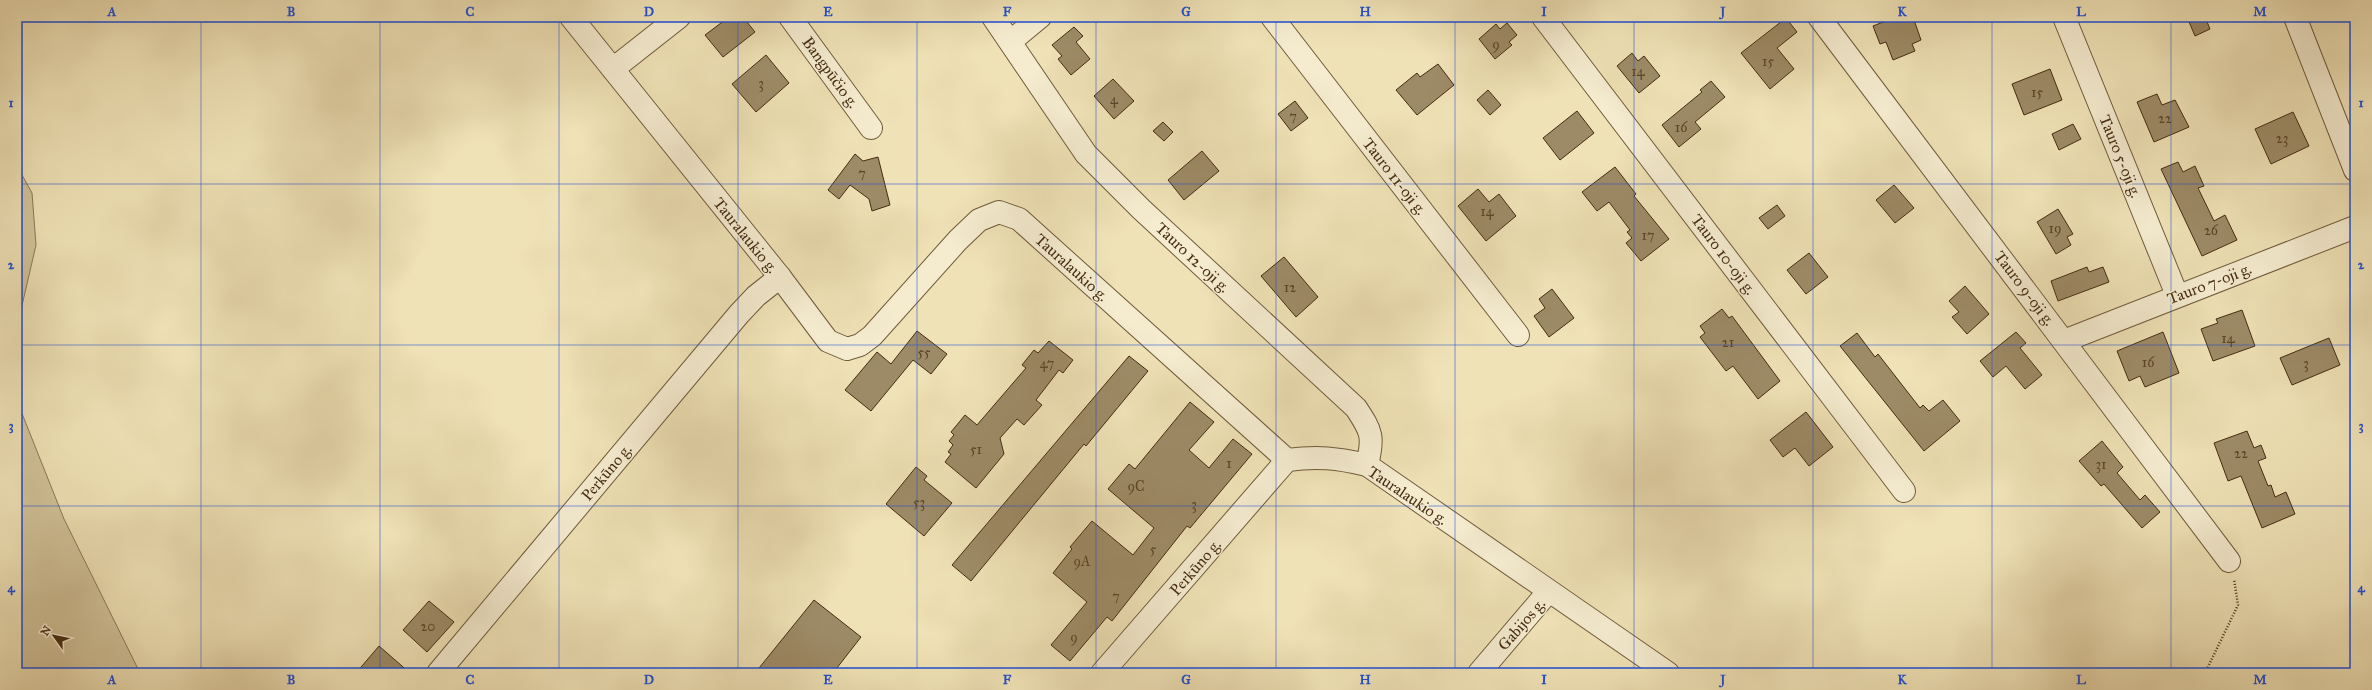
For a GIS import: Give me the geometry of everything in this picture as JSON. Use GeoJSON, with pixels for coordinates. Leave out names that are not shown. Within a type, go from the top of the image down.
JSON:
{"type":"FeatureCollection","features":[{"type":"Feature","properties":{"kind":"street","name":"Tauralaukio g."},"geometry":{"type":"LineString","coordinates":[[571,17],[780,278],[828,341],[846,349],[860,345],[872,336],[958,240],[979,220],[999,212],[1019,219],[1287,460],[1316,457],[1338,458],[1367,466],[1548,592],[1668,673]]}},
{"type":"Feature","properties":{"kind":"street"},"geometry":{"type":"LineString","coordinates":[[613,68],[679,17]]}},
{"type":"Feature","properties":{"kind":"street","name":"Bangpūčio g."},"geometry":{"type":"LineString","coordinates":[[790,17],[871,128]]}},
{"type":"Feature","properties":{"kind":"street","name":"Tauro 12-oji g."},"geometry":{"type":"LineString","coordinates":[[992,17],[1011,41],[1086,154],[1141,209],[1356,408],[1368,425],[1372,443],[1367,466]]}},
{"type":"Feature","properties":{"kind":"street"},"geometry":{"type":"LineString","coordinates":[[1011,41],[1040,17]]}},
{"type":"Feature","properties":{"kind":"street","name":"Tauro 11-oji g."},"geometry":{"type":"LineString","coordinates":[[1272,17],[1518,335]]}},
{"type":"Feature","properties":{"kind":"street","name":"Tauro 10-oji g."},"geometry":{"type":"LineString","coordinates":[[1543,17],[1904,491]]}},
{"type":"Feature","properties":{"kind":"street","name":"Tauro 9-oji g."},"geometry":{"type":"LineString","coordinates":[[1819,17],[2064,340],[2231,568]]}},
{"type":"Feature","properties":{"kind":"street","name":"Tauro 5-oji g."},"geometry":{"type":"LineString","coordinates":[[2064,17],[2177,295]]}},
{"type":"Feature","properties":{"kind":"street"},"geometry":{"type":"LineString","coordinates":[[2296,17],[2355,170]]}},
{"type":"Feature","properties":{"kind":"street","name":"Tauro 7-oji g."},"geometry":{"type":"LineString","coordinates":[[2064,340],[2355,227]]}},
{"type":"Feature","properties":{"kind":"street","name":"Perkūno g."},"geometry":{"type":"LineString","coordinates":[[438,673],[739,314],[756,296],[780,278]]}},
{"type":"Feature","properties":{"kind":"street","name":"Perkūno g."},"geometry":{"type":"LineString","coordinates":[[1102,673],[1287,460]]}},
{"type":"Feature","properties":{"kind":"street","name":"Gabijos g."},"geometry":{"type":"LineString","coordinates":[[1479,673],[1548,592]]}},
{"type":"Feature","properties":{"kind":"path"},"geometry":{"type":"LineString","coordinates":[[2205,673],[2238,605],[2231,568]]}},
{"type":"Feature","properties":{"kind":"shaded area"},"geometry":{"type":"Polygon","coordinates":[[[17,166],[32,193],[36,245],[17,327],[17,166]]]}},
{"type":"Feature","properties":{"kind":"shaded area"},"geometry":{"type":"Polygon","coordinates":[[[17,401],[64,519],[140,673],[17,673],[17,401]]]}},
{"type":"Feature","properties":{"kind":"building"},"geometry":{"type":"Polygon","coordinates":[[[729,17],[743,17],[755,32],[723,57],[705,35],[729,17]]]}},
{"type":"Feature","properties":{"kind":"building"},"geometry":{"type":"Polygon","coordinates":[[[1896,17],[1913,17],[1921,40],[1912,44],[1915,51],[1893,60],[1886,42],[1880,44],[1873,26],[1896,17]]]}},
{"type":"Feature","properties":{"kind":"building"},"geometry":{"type":"Polygon","coordinates":[[[2187,17],[2205,17],[2210,29],[2195,36],[2187,17]]]}},
{"type":"Feature","properties":{"kind":"building"},"geometry":{"type":"Polygon","coordinates":[[[1786,18],[1797,32],[1777,48],[1794,69],[1770,89],[1741,53],[1786,18]]]}},
{"type":"Feature","properties":{"kind":"building"},"geometry":{"type":"Polygon","coordinates":[[[1507,23],[1517,35],[1509,42],[1512,45],[1495,59],[1479,39],[1496,24],[1500,29],[1507,23]]]}},
{"type":"Feature","properties":{"kind":"building"},"geometry":{"type":"Polygon","coordinates":[[[1074,27],[1083,36],[1076,42],[1090,59],[1071,75],[1058,59],[1062,56],[1052,45],[1074,27]]]}},
{"type":"Feature","properties":{"kind":"building"},"geometry":{"type":"Polygon","coordinates":[[[1632,53],[1638,61],[1644,56],[1660,76],[1639,93],[1617,66],[1632,53]]]}},
{"type":"Feature","properties":{"kind":"building"},"geometry":{"type":"Polygon","coordinates":[[[766,55],[789,83],[756,112],[732,84],[766,55]]]}},
{"type":"Feature","properties":{"kind":"building"},"geometry":{"type":"Polygon","coordinates":[[[1438,64],[1454,85],[1417,115],[1396,90],[1417,73],[1420,77],[1438,64]]]}},
{"type":"Feature","properties":{"kind":"building"},"geometry":{"type":"Polygon","coordinates":[[[2050,69],[2062,100],[2024,115],[2012,84],[2050,69]]]}},
{"type":"Feature","properties":{"kind":"building"},"geometry":{"type":"Polygon","coordinates":[[[1113,79],[1134,101],[1114,119],[1094,96],[1113,79]]]}},
{"type":"Feature","properties":{"kind":"building"},"geometry":{"type":"Polygon","coordinates":[[[1711,81],[1725,97],[1695,122],[1701,129],[1679,147],[1662,125],[1702,92],[1700,90],[1711,81]]]}},
{"type":"Feature","properties":{"kind":"building"},"geometry":{"type":"Polygon","coordinates":[[[1488,90],[1501,105],[1490,115],[1477,100],[1488,90]]]}},
{"type":"Feature","properties":{"kind":"building"},"geometry":{"type":"Polygon","coordinates":[[[2157,94],[2162,105],[2175,100],[2189,127],[2154,142],[2137,102],[2157,94]]]}},
{"type":"Feature","properties":{"kind":"building"},"geometry":{"type":"Polygon","coordinates":[[[1295,101],[1308,118],[1291,131],[1278,114],[1295,101]]]}},
{"type":"Feature","properties":{"kind":"building"},"geometry":{"type":"Polygon","coordinates":[[[1577,111],[1594,133],[1560,160],[1543,138],[1577,111]]]}},
{"type":"Feature","properties":{"kind":"building"},"geometry":{"type":"Polygon","coordinates":[[[2293,112],[2309,146],[2271,164],[2255,129],[2293,112]]]}},
{"type":"Feature","properties":{"kind":"building"},"geometry":{"type":"Polygon","coordinates":[[[1163,122],[1173,132],[1164,141],[1153,131],[1163,122]]]}},
{"type":"Feature","properties":{"kind":"building"},"geometry":{"type":"Polygon","coordinates":[[[2073,124],[2081,139],[2059,150],[2052,134],[2073,124]]]}},
{"type":"Feature","properties":{"kind":"building"},"geometry":{"type":"Polygon","coordinates":[[[1202,151],[1219,171],[1184,200],[1168,180],[1202,151]]]}},
{"type":"Feature","properties":{"kind":"building"},"geometry":{"type":"Polygon","coordinates":[[[855,154],[863,161],[878,157],[890,205],[872,211],[869,199],[850,185],[839,199],[828,190],[855,154]]]}},
{"type":"Feature","properties":{"kind":"building"},"geometry":{"type":"Polygon","coordinates":[[[2178,162],[2183,172],[2195,166],[2204,186],[2198,188],[2214,221],[2225,215],[2237,240],[2202,256],[2161,169],[2178,162]]]}},
{"type":"Feature","properties":{"kind":"building"},"geometry":{"type":"Polygon","coordinates":[[[1615,167],[1636,194],[1634,196],[1669,239],[1641,261],[1626,243],[1632,238],[1627,232],[1630,230],[1609,202],[1597,211],[1582,192],[1615,167]]]}},
{"type":"Feature","properties":{"kind":"building"},"geometry":{"type":"Polygon","coordinates":[[[1894,185],[1914,208],[1895,223],[1876,200],[1894,185]]]}},
{"type":"Feature","properties":{"kind":"building"},"geometry":{"type":"Polygon","coordinates":[[[1478,189],[1489,202],[1499,194],[1516,216],[1486,241],[1458,206],[1478,189]]]}},
{"type":"Feature","properties":{"kind":"building"},"geometry":{"type":"Polygon","coordinates":[[[1777,205],[1785,216],[1768,229],[1759,218],[1777,205]]]}},
{"type":"Feature","properties":{"kind":"building"},"geometry":{"type":"Polygon","coordinates":[[[2058,209],[2073,234],[2067,237],[2071,245],[2056,254],[2037,222],[2058,209]]]}},
{"type":"Feature","properties":{"kind":"building"},"geometry":{"type":"Polygon","coordinates":[[[1809,253],[1828,277],[1806,294],[1787,270],[1809,253]]]}},
{"type":"Feature","properties":{"kind":"building"},"geometry":{"type":"Polygon","coordinates":[[[1284,257],[1318,297],[1296,317],[1261,276],[1284,257]]]}},
{"type":"Feature","properties":{"kind":"building"},"geometry":{"type":"Polygon","coordinates":[[[2087,267],[2089,272],[2103,267],[2109,282],[2058,301],[2051,281],[2087,267]]]}},
{"type":"Feature","properties":{"kind":"building"},"geometry":{"type":"Polygon","coordinates":[[[1965,286],[1989,314],[1967,334],[1952,317],[1959,312],[1949,301],[1965,286]]]}},
{"type":"Feature","properties":{"kind":"building"},"geometry":{"type":"Polygon","coordinates":[[[1552,289],[1574,318],[1549,337],[1534,316],[1545,308],[1539,299],[1552,289]]]}},
{"type":"Feature","properties":{"kind":"building"},"geometry":{"type":"Polygon","coordinates":[[[1722,309],[1729,318],[1732,316],[1780,381],[1758,399],[1733,366],[1726,371],[1700,337],[1705,333],[1700,326],[1722,309]]]}},
{"type":"Feature","properties":{"kind":"building"},"geometry":{"type":"Polygon","coordinates":[[[2242,310],[2255,346],[2213,361],[2201,329],[2218,323],[2216,319],[2242,310]]]}},
{"type":"Feature","properties":{"kind":"building"},"geometry":{"type":"Polygon","coordinates":[[[917,331],[947,354],[931,374],[913,360],[871,411],[845,390],[877,352],[891,364],[917,331]]]}},
{"type":"Feature","properties":{"kind":"building"},"geometry":{"type":"Polygon","coordinates":[[[2016,332],[2026,343],[2020,348],[2042,375],[2025,389],[2006,366],[1993,377],[1980,361],[2016,332]]]}},
{"type":"Feature","properties":{"kind":"building"},"geometry":{"type":"Polygon","coordinates":[[[2163,332],[2179,373],[2145,387],[2140,376],[2129,381],[2117,351],[2163,332]]]}},
{"type":"Feature","properties":{"kind":"building"},"geometry":{"type":"Polygon","coordinates":[[[1857,333],[1875,357],[1878,354],[1920,408],[1923,405],[1929,411],[1943,400],[1960,421],[1924,451],[1840,346],[1857,333]]]}},
{"type":"Feature","properties":{"kind":"building"},"geometry":{"type":"Polygon","coordinates":[[[2329,338],[2340,365],[2292,385],[2280,358],[2329,338]]]}},
{"type":"Feature","properties":{"kind":"building"},"geometry":{"type":"Polygon","coordinates":[[[1049,341],[1073,360],[1063,373],[1059,370],[1036,400],[1042,405],[1024,425],[1017,419],[1000,438],[1004,454],[976,488],[945,462],[951,454],[948,452],[953,445],[949,441],[954,435],[951,432],[965,415],[977,425],[1026,368],[1022,365],[1034,350],[1038,353],[1049,341]]]}},
{"type":"Feature","properties":{"kind":"building"},"geometry":{"type":"Polygon","coordinates":[[[1129,356],[1148,371],[1086,446],[1084,444],[971,581],[952,565],[1129,356]]]}},
{"type":"Feature","properties":{"kind":"building"},"geometry":{"type":"Polygon","coordinates":[[[1190,402],[1214,422],[1189,450],[1209,468],[1233,439],[1252,454],[1190,528],[1187,526],[1112,621],[1107,617],[1070,661],[1051,645],[1087,602],[1053,573],[1072,549],[1070,547],[1092,521],[1133,555],[1154,528],[1108,489],[1129,464],[1135,469],[1190,402]]]}},
{"type":"Feature","properties":{"kind":"building"},"geometry":{"type":"Polygon","coordinates":[[[1806,412],[1833,447],[1809,466],[1795,448],[1783,457],[1770,440],[1806,412]]]}},
{"type":"Feature","properties":{"kind":"building"},"geometry":{"type":"Polygon","coordinates":[[[2247,431],[2254,448],[2261,445],[2266,458],[2258,461],[2268,486],[2271,485],[2275,497],[2286,492],[2295,514],[2262,528],[2241,476],[2228,481],[2214,443],[2247,431]]]}},
{"type":"Feature","properties":{"kind":"building"},"geometry":{"type":"Polygon","coordinates":[[[2102,441],[2123,467],[2117,473],[2140,500],[2145,495],[2160,512],[2142,528],[2104,484],[2101,486],[2079,461],[2102,441]]]}},
{"type":"Feature","properties":{"kind":"building"},"geometry":{"type":"Polygon","coordinates":[[[916,467],[927,476],[924,480],[952,503],[924,536],[886,504],[916,467]]]}},
{"type":"Feature","properties":{"kind":"building"},"geometry":{"type":"Polygon","coordinates":[[[814,600],[861,637],[833,673],[755,673],[814,600]]]}},
{"type":"Feature","properties":{"kind":"building"},"geometry":{"type":"Polygon","coordinates":[[[429,601],[454,622],[427,652],[403,630],[429,601]]]}},
{"type":"Feature","properties":{"kind":"building"},"geometry":{"type":"Polygon","coordinates":[[[379,646],[410,673],[356,673],[379,646]]]}}]}
